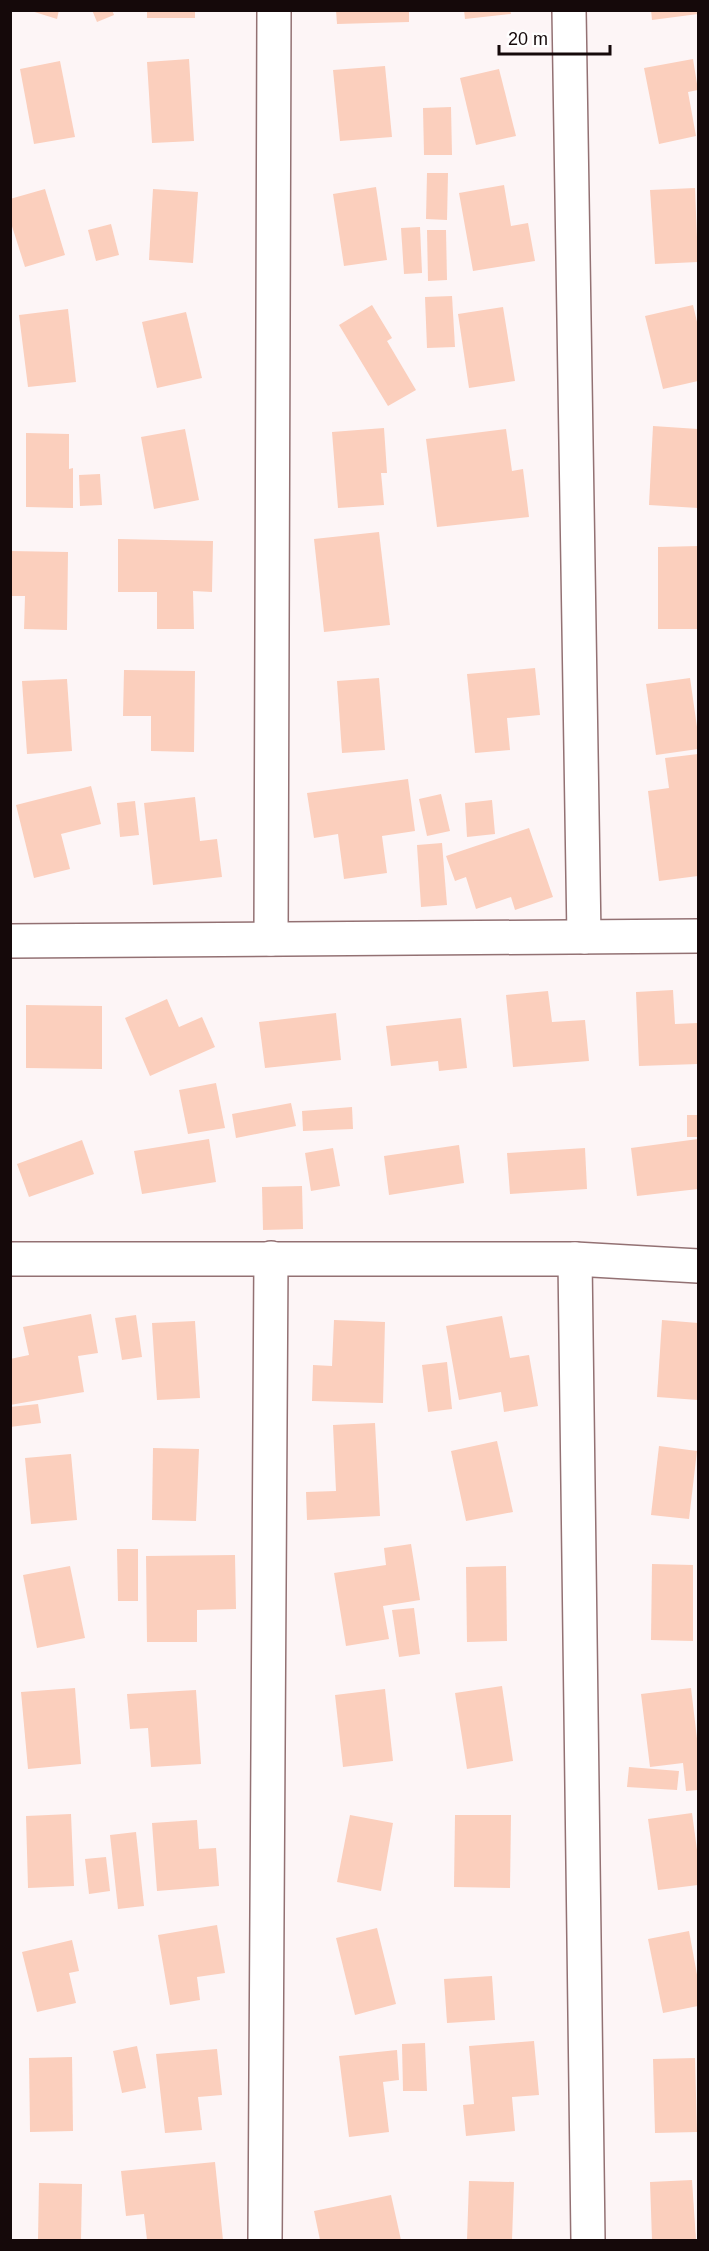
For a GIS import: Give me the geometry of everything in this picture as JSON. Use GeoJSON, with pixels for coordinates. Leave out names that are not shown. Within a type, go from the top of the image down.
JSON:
{"type":"FeatureCollection","features":[{"type":"Feature","properties":{"kind":"street"},"geometry":{"type":"LineString","coordinates":[[271,939],[274,10]]}},
{"type":"Feature","properties":{"kind":"street"},"geometry":{"type":"LineString","coordinates":[[569,10],[584,937]]}},
{"type":"Feature","properties":{"kind":"street"},"geometry":{"type":"LineString","coordinates":[[10,941],[699,936]]}},
{"type":"Feature","properties":{"kind":"street"},"geometry":{"type":"LineString","coordinates":[[265,2241],[271,1258]]}},
{"type":"Feature","properties":{"kind":"street"},"geometry":{"type":"LineString","coordinates":[[10,1259],[575,1259],[699,1266]]}},
{"type":"Feature","properties":{"kind":"street"},"geometry":{"type":"LineString","coordinates":[[575,1259],[588,2241]]}},
{"type":"Feature","properties":{"kind":"building"},"geometry":{"type":"Polygon","coordinates":[[[28,10],[59,10],[57,19],[28,10]]]}},
{"type":"Feature","properties":{"kind":"building"},"geometry":{"type":"Polygon","coordinates":[[[92,10],[112,10],[114,15],[97,22],[92,10]]]}},
{"type":"Feature","properties":{"kind":"building"},"geometry":{"type":"Polygon","coordinates":[[[147,10],[195,10],[195,18],[147,18],[147,10]]]}},
{"type":"Feature","properties":{"kind":"building"},"geometry":{"type":"Polygon","coordinates":[[[336,10],[409,10],[409,22],[337,24],[336,10]]]}},
{"type":"Feature","properties":{"kind":"building"},"geometry":{"type":"Polygon","coordinates":[[[464,10],[510,10],[511,14],[465,19],[464,10]]]}},
{"type":"Feature","properties":{"kind":"building"},"geometry":{"type":"Polygon","coordinates":[[[651,10],[698,10],[698,14],[652,20],[651,10]]]}},
{"type":"Feature","properties":{"kind":"building"},"geometry":{"type":"Polygon","coordinates":[[[189,59],[194,141],[152,143],[147,62],[189,59]]]}},
{"type":"Feature","properties":{"kind":"building"},"geometry":{"type":"Polygon","coordinates":[[[693,59],[698,90],[688,92],[696,136],[659,144],[644,68],[693,59]]]}},
{"type":"Feature","properties":{"kind":"building"},"geometry":{"type":"Polygon","coordinates":[[[60,61],[75,137],[34,144],[20,69],[60,61]]]}},
{"type":"Feature","properties":{"kind":"building"},"geometry":{"type":"Polygon","coordinates":[[[385,66],[392,137],[340,141],[333,70],[385,66]]]}},
{"type":"Feature","properties":{"kind":"building"},"geometry":{"type":"Polygon","coordinates":[[[499,69],[516,136],[476,145],[460,78],[499,69]]]}},
{"type":"Feature","properties":{"kind":"building"},"geometry":{"type":"Polygon","coordinates":[[[451,107],[452,155],[424,155],[423,108],[451,107]]]}},
{"type":"Feature","properties":{"kind":"building"},"geometry":{"type":"Polygon","coordinates":[[[427,173],[448,173],[447,220],[426,219],[427,173]]]}},
{"type":"Feature","properties":{"kind":"building"},"geometry":{"type":"Polygon","coordinates":[[[504,185],[511,226],[528,223],[535,261],[473,271],[459,193],[504,185]]]}},
{"type":"Feature","properties":{"kind":"building"},"geometry":{"type":"Polygon","coordinates":[[[376,187],[387,260],[344,266],[333,194],[376,187]]]}},
{"type":"Feature","properties":{"kind":"building"},"geometry":{"type":"Polygon","coordinates":[[[695,188],[698,262],[655,264],[650,190],[695,188]]]}},
{"type":"Feature","properties":{"kind":"building"},"geometry":{"type":"Polygon","coordinates":[[[45,189],[65,255],[25,267],[10,220],[10,199],[45,189]]]}},
{"type":"Feature","properties":{"kind":"building"},"geometry":{"type":"Polygon","coordinates":[[[153,189],[198,192],[193,263],[149,260],[153,189]]]}},
{"type":"Feature","properties":{"kind":"building"},"geometry":{"type":"Polygon","coordinates":[[[111,224],[119,255],[96,261],[88,230],[111,224]]]}},
{"type":"Feature","properties":{"kind":"building"},"geometry":{"type":"Polygon","coordinates":[[[420,227],[422,273],[404,274],[401,228],[420,227]]]}},
{"type":"Feature","properties":{"kind":"building"},"geometry":{"type":"Polygon","coordinates":[[[427,230],[446,230],[447,280],[428,281],[427,230]]]}},
{"type":"Feature","properties":{"kind":"building"},"geometry":{"type":"Polygon","coordinates":[[[452,296],[455,347],[427,348],[425,297],[452,296]]]}},
{"type":"Feature","properties":{"kind":"building"},"geometry":{"type":"Polygon","coordinates":[[[372,305],[392,338],[387,341],[416,390],[388,406],[339,325],[372,305]]]}},
{"type":"Feature","properties":{"kind":"building"},"geometry":{"type":"Polygon","coordinates":[[[693,305],[698,326],[698,381],[663,389],[645,316],[693,305]]]}},
{"type":"Feature","properties":{"kind":"building"},"geometry":{"type":"Polygon","coordinates":[[[503,307],[515,381],[469,388],[458,314],[503,307]]]}},
{"type":"Feature","properties":{"kind":"building"},"geometry":{"type":"Polygon","coordinates":[[[68,309],[76,382],[28,387],[19,315],[68,309]]]}},
{"type":"Feature","properties":{"kind":"building"},"geometry":{"type":"Polygon","coordinates":[[[186,312],[202,378],[157,388],[142,322],[186,312]]]}},
{"type":"Feature","properties":{"kind":"building"},"geometry":{"type":"Polygon","coordinates":[[[653,426],[698,429],[698,508],[649,505],[653,426]]]}},
{"type":"Feature","properties":{"kind":"building"},"geometry":{"type":"Polygon","coordinates":[[[384,428],[387,473],[381,473],[384,505],[338,508],[332,432],[384,428]]]}},
{"type":"Feature","properties":{"kind":"building"},"geometry":{"type":"Polygon","coordinates":[[[185,429],[199,500],[154,509],[141,437],[185,429]]]}},
{"type":"Feature","properties":{"kind":"building"},"geometry":{"type":"Polygon","coordinates":[[[506,429],[512,471],[523,469],[529,517],[437,527],[426,439],[506,429]]]}},
{"type":"Feature","properties":{"kind":"building"},"geometry":{"type":"Polygon","coordinates":[[[26,433],[69,434],[69,469],[73,468],[73,508],[26,507],[26,433]]]}},
{"type":"Feature","properties":{"kind":"building"},"geometry":{"type":"Polygon","coordinates":[[[100,474],[102,505],[80,506],[79,475],[100,474]]]}},
{"type":"Feature","properties":{"kind":"building"},"geometry":{"type":"Polygon","coordinates":[[[379,532],[390,625],[324,632],[314,539],[379,532]]]}},
{"type":"Feature","properties":{"kind":"building"},"geometry":{"type":"Polygon","coordinates":[[[118,539],[213,541],[212,592],[193,591],[194,629],[157,629],[157,592],[118,592],[118,539]]]}},
{"type":"Feature","properties":{"kind":"building"},"geometry":{"type":"Polygon","coordinates":[[[698,546],[698,629],[658,629],[658,547],[698,546]]]}},
{"type":"Feature","properties":{"kind":"building"},"geometry":{"type":"Polygon","coordinates":[[[10,551],[68,552],[67,630],[24,629],[25,596],[10,596],[10,551]]]}},
{"type":"Feature","properties":{"kind":"building"},"geometry":{"type":"Polygon","coordinates":[[[535,668],[540,715],[507,718],[510,750],[475,753],[467,674],[535,668]]]}},
{"type":"Feature","properties":{"kind":"building"},"geometry":{"type":"Polygon","coordinates":[[[124,670],[195,671],[194,752],[151,751],[151,716],[123,716],[124,670]]]}},
{"type":"Feature","properties":{"kind":"building"},"geometry":{"type":"Polygon","coordinates":[[[379,678],[385,750],[342,753],[337,681],[379,678]]]}},
{"type":"Feature","properties":{"kind":"building"},"geometry":{"type":"Polygon","coordinates":[[[690,678],[698,749],[656,755],[646,684],[690,678]]]}},
{"type":"Feature","properties":{"kind":"building"},"geometry":{"type":"Polygon","coordinates":[[[67,679],[72,751],[27,754],[22,681],[67,679]]]}},
{"type":"Feature","properties":{"kind":"building"},"geometry":{"type":"Polygon","coordinates":[[[698,754],[698,876],[659,881],[648,791],[669,788],[665,758],[698,754]]]}},
{"type":"Feature","properties":{"kind":"building"},"geometry":{"type":"Polygon","coordinates":[[[408,779],[415,831],[382,836],[387,873],[344,879],[338,834],[314,838],[307,793],[408,779]]]}},
{"type":"Feature","properties":{"kind":"building"},"geometry":{"type":"Polygon","coordinates":[[[91,786],[101,824],[61,834],[70,869],[34,878],[16,805],[91,786]]]}},
{"type":"Feature","properties":{"kind":"building"},"geometry":{"type":"Polygon","coordinates":[[[441,794],[450,831],[427,836],[419,799],[441,794]]]}},
{"type":"Feature","properties":{"kind":"building"},"geometry":{"type":"Polygon","coordinates":[[[195,797],[200,841],[217,839],[222,877],[153,885],[144,803],[195,797]]]}},
{"type":"Feature","properties":{"kind":"building"},"geometry":{"type":"Polygon","coordinates":[[[492,800],[495,834],[467,837],[465,803],[492,800]]]}},
{"type":"Feature","properties":{"kind":"building"},"geometry":{"type":"Polygon","coordinates":[[[135,801],[139,835],[120,837],[117,803],[135,801]]]}},
{"type":"Feature","properties":{"kind":"building"},"geometry":{"type":"Polygon","coordinates":[[[529,828],[553,897],[515,910],[511,897],[476,909],[466,877],[455,881],[446,856],[529,828]]]}},
{"type":"Feature","properties":{"kind":"building"},"geometry":{"type":"Polygon","coordinates":[[[442,843],[447,905],[421,907],[417,845],[442,843]]]}},
{"type":"Feature","properties":{"kind":"building"},"geometry":{"type":"Polygon","coordinates":[[[673,990],[675,1024],[698,1023],[698,1064],[639,1066],[636,992],[673,990]]]}},
{"type":"Feature","properties":{"kind":"building"},"geometry":{"type":"Polygon","coordinates":[[[548,991],[552,1022],[585,1020],[589,1061],[513,1067],[506,995],[548,991]]]}},
{"type":"Feature","properties":{"kind":"building"},"geometry":{"type":"Polygon","coordinates":[[[167,999],[179,1027],[202,1017],[215,1047],[150,1076],[125,1018],[167,999]]]}},
{"type":"Feature","properties":{"kind":"building"},"geometry":{"type":"Polygon","coordinates":[[[26,1005],[102,1006],[102,1069],[26,1068],[26,1005]]]}},
{"type":"Feature","properties":{"kind":"building"},"geometry":{"type":"Polygon","coordinates":[[[336,1013],[341,1060],[265,1068],[259,1022],[336,1013]]]}},
{"type":"Feature","properties":{"kind":"building"},"geometry":{"type":"Polygon","coordinates":[[[461,1018],[467,1068],[439,1071],[438,1061],[391,1066],[386,1026],[461,1018]]]}},
{"type":"Feature","properties":{"kind":"building"},"geometry":{"type":"Polygon","coordinates":[[[216,1083],[225,1128],[188,1134],[179,1090],[216,1083]]]}},
{"type":"Feature","properties":{"kind":"building"},"geometry":{"type":"Polygon","coordinates":[[[291,1103],[296,1126],[236,1138],[232,1114],[291,1103]]]}},
{"type":"Feature","properties":{"kind":"building"},"geometry":{"type":"Polygon","coordinates":[[[352,1107],[353,1129],[303,1131],[302,1111],[352,1107]]]}},
{"type":"Feature","properties":{"kind":"building"},"geometry":{"type":"Polygon","coordinates":[[[687,1115],[698,1115],[698,1137],[687,1137],[687,1115]]]}},
{"type":"Feature","properties":{"kind":"building"},"geometry":{"type":"Polygon","coordinates":[[[209,1139],[216,1182],[142,1194],[134,1151],[209,1139]]]}},
{"type":"Feature","properties":{"kind":"building"},"geometry":{"type":"Polygon","coordinates":[[[698,1139],[698,1189],[637,1196],[631,1148],[698,1139]]]}},
{"type":"Feature","properties":{"kind":"building"},"geometry":{"type":"Polygon","coordinates":[[[82,1140],[94,1174],[29,1197],[17,1164],[82,1140]]]}},
{"type":"Feature","properties":{"kind":"building"},"geometry":{"type":"Polygon","coordinates":[[[459,1145],[464,1183],[389,1195],[384,1156],[459,1145]]]}},
{"type":"Feature","properties":{"kind":"building"},"geometry":{"type":"Polygon","coordinates":[[[333,1148],[340,1186],[311,1191],[305,1153],[333,1148]]]}},
{"type":"Feature","properties":{"kind":"building"},"geometry":{"type":"Polygon","coordinates":[[[585,1148],[587,1189],[510,1194],[507,1153],[585,1148]]]}},
{"type":"Feature","properties":{"kind":"building"},"geometry":{"type":"Polygon","coordinates":[[[302,1186],[303,1229],[263,1230],[262,1187],[302,1186]]]}},
{"type":"Feature","properties":{"kind":"building"},"geometry":{"type":"Polygon","coordinates":[[[91,1314],[98,1353],[78,1356],[84,1392],[10,1405],[10,1359],[29,1355],[23,1327],[91,1314]]]}},
{"type":"Feature","properties":{"kind":"building"},"geometry":{"type":"Polygon","coordinates":[[[136,1315],[142,1357],[122,1360],[115,1318],[136,1315]]]}},
{"type":"Feature","properties":{"kind":"building"},"geometry":{"type":"Polygon","coordinates":[[[502,1316],[510,1358],[529,1355],[538,1406],[504,1412],[501,1392],[459,1400],[446,1326],[502,1316]]]}},
{"type":"Feature","properties":{"kind":"building"},"geometry":{"type":"Polygon","coordinates":[[[334,1320],[385,1322],[383,1403],[312,1401],[313,1365],[332,1366],[334,1320]]]}},
{"type":"Feature","properties":{"kind":"building"},"geometry":{"type":"Polygon","coordinates":[[[662,1320],[698,1323],[698,1400],[657,1397],[662,1320]]]}},
{"type":"Feature","properties":{"kind":"building"},"geometry":{"type":"Polygon","coordinates":[[[195,1321],[200,1398],[157,1400],[152,1323],[195,1321]]]}},
{"type":"Feature","properties":{"kind":"building"},"geometry":{"type":"Polygon","coordinates":[[[447,1362],[452,1409],[428,1412],[422,1365],[447,1362]]]}},
{"type":"Feature","properties":{"kind":"building"},"geometry":{"type":"Polygon","coordinates":[[[38,1404],[41,1423],[10,1427],[10,1407],[38,1404]]]}},
{"type":"Feature","properties":{"kind":"building"},"geometry":{"type":"Polygon","coordinates":[[[375,1423],[380,1516],[307,1520],[306,1492],[336,1491],[333,1425],[375,1423]]]}},
{"type":"Feature","properties":{"kind":"building"},"geometry":{"type":"Polygon","coordinates":[[[497,1441],[513,1512],[466,1521],[451,1451],[497,1441]]]}},
{"type":"Feature","properties":{"kind":"building"},"geometry":{"type":"Polygon","coordinates":[[[659,1446],[697,1451],[689,1519],[651,1515],[659,1446]]]}},
{"type":"Feature","properties":{"kind":"building"},"geometry":{"type":"Polygon","coordinates":[[[153,1448],[199,1449],[196,1521],[152,1520],[153,1448]]]}},
{"type":"Feature","properties":{"kind":"building"},"geometry":{"type":"Polygon","coordinates":[[[71,1454],[77,1520],[31,1524],[25,1458],[71,1454]]]}},
{"type":"Feature","properties":{"kind":"building"},"geometry":{"type":"Polygon","coordinates":[[[411,1544],[420,1600],[383,1606],[389,1639],[346,1646],[334,1573],[386,1565],[384,1548],[411,1544]]]}},
{"type":"Feature","properties":{"kind":"building"},"geometry":{"type":"Polygon","coordinates":[[[117,1549],[138,1549],[138,1601],[118,1601],[117,1549]]]}},
{"type":"Feature","properties":{"kind":"building"},"geometry":{"type":"Polygon","coordinates":[[[235,1555],[236,1609],[197,1610],[197,1642],[147,1642],[146,1556],[235,1555]]]}},
{"type":"Feature","properties":{"kind":"building"},"geometry":{"type":"Polygon","coordinates":[[[652,1564],[693,1565],[693,1641],[651,1640],[652,1564]]]}},
{"type":"Feature","properties":{"kind":"building"},"geometry":{"type":"Polygon","coordinates":[[[70,1566],[85,1638],[37,1648],[23,1575],[70,1566]]]}},
{"type":"Feature","properties":{"kind":"building"},"geometry":{"type":"Polygon","coordinates":[[[506,1566],[507,1641],[467,1642],[466,1567],[506,1566]]]}},
{"type":"Feature","properties":{"kind":"building"},"geometry":{"type":"Polygon","coordinates":[[[414,1608],[420,1654],[399,1657],[392,1610],[414,1608]]]}},
{"type":"Feature","properties":{"kind":"building"},"geometry":{"type":"Polygon","coordinates":[[[502,1686],[513,1761],[467,1769],[455,1693],[502,1686]]]}},
{"type":"Feature","properties":{"kind":"building"},"geometry":{"type":"Polygon","coordinates":[[[75,1688],[81,1764],[28,1769],[21,1692],[75,1688]]]}},
{"type":"Feature","properties":{"kind":"building"},"geometry":{"type":"Polygon","coordinates":[[[691,1688],[698,1747],[698,1790],[686,1791],[683,1763],[650,1767],[641,1694],[691,1688]]]}},
{"type":"Feature","properties":{"kind":"building"},"geometry":{"type":"Polygon","coordinates":[[[385,1689],[393,1761],[343,1767],[335,1695],[385,1689]]]}},
{"type":"Feature","properties":{"kind":"building"},"geometry":{"type":"Polygon","coordinates":[[[196,1690],[201,1764],[151,1767],[148,1728],[130,1729],[127,1694],[196,1690]]]}},
{"type":"Feature","properties":{"kind":"building"},"geometry":{"type":"Polygon","coordinates":[[[629,1767],[679,1771],[677,1790],[627,1787],[629,1767]]]}},
{"type":"Feature","properties":{"kind":"building"},"geometry":{"type":"Polygon","coordinates":[[[692,1813],[698,1857],[698,1885],[658,1890],[648,1819],[692,1813]]]}},
{"type":"Feature","properties":{"kind":"building"},"geometry":{"type":"Polygon","coordinates":[[[71,1814],[74,1886],[28,1888],[26,1816],[71,1814]]]}},
{"type":"Feature","properties":{"kind":"building"},"geometry":{"type":"Polygon","coordinates":[[[350,1815],[393,1823],[381,1891],[337,1882],[350,1815]]]}},
{"type":"Feature","properties":{"kind":"building"},"geometry":{"type":"Polygon","coordinates":[[[455,1815],[511,1815],[510,1888],[454,1887],[455,1815]]]}},
{"type":"Feature","properties":{"kind":"building"},"geometry":{"type":"Polygon","coordinates":[[[197,1820],[199,1849],[216,1848],[219,1886],[157,1891],[152,1823],[197,1820]]]}},
{"type":"Feature","properties":{"kind":"building"},"geometry":{"type":"Polygon","coordinates":[[[136,1832],[144,1906],[118,1909],[110,1835],[136,1832]]]}},
{"type":"Feature","properties":{"kind":"building"},"geometry":{"type":"Polygon","coordinates":[[[106,1857],[110,1891],[89,1894],[85,1859],[106,1857]]]}},
{"type":"Feature","properties":{"kind":"building"},"geometry":{"type":"Polygon","coordinates":[[[217,1925],[225,1973],[197,1977],[200,2000],[170,2005],[158,1935],[217,1925]]]}},
{"type":"Feature","properties":{"kind":"building"},"geometry":{"type":"Polygon","coordinates":[[[377,1928],[396,2004],[355,2015],[336,1938],[377,1928]]]}},
{"type":"Feature","properties":{"kind":"building"},"geometry":{"type":"Polygon","coordinates":[[[689,1931],[698,1980],[698,2006],[663,2013],[648,1939],[689,1931]]]}},
{"type":"Feature","properties":{"kind":"building"},"geometry":{"type":"Polygon","coordinates":[[[72,1940],[79,1971],[69,1973],[76,2003],[37,2012],[22,1952],[72,1940]]]}},
{"type":"Feature","properties":{"kind":"building"},"geometry":{"type":"Polygon","coordinates":[[[492,1976],[495,2020],[447,2023],[444,1979],[492,1976]]]}},
{"type":"Feature","properties":{"kind":"building"},"geometry":{"type":"Polygon","coordinates":[[[534,2041],[539,2095],[512,2097],[515,2131],[466,2136],[463,2105],[474,2104],[469,2046],[534,2041]]]}},
{"type":"Feature","properties":{"kind":"building"},"geometry":{"type":"Polygon","coordinates":[[[425,2043],[427,2091],[403,2091],[402,2044],[425,2043]]]}},
{"type":"Feature","properties":{"kind":"building"},"geometry":{"type":"Polygon","coordinates":[[[137,2046],[146,2088],[122,2093],[113,2051],[137,2046]]]}},
{"type":"Feature","properties":{"kind":"building"},"geometry":{"type":"Polygon","coordinates":[[[217,2049],[222,2095],[198,2097],[202,2130],[165,2133],[156,2054],[217,2049]]]}},
{"type":"Feature","properties":{"kind":"building"},"geometry":{"type":"Polygon","coordinates":[[[397,2050],[399,2080],[383,2082],[389,2132],[349,2137],[339,2056],[397,2050]]]}},
{"type":"Feature","properties":{"kind":"building"},"geometry":{"type":"Polygon","coordinates":[[[72,2057],[73,2131],[30,2132],[29,2058],[72,2057]]]}},
{"type":"Feature","properties":{"kind":"building"},"geometry":{"type":"Polygon","coordinates":[[[695,2058],[697,2132],[655,2133],[653,2059],[695,2058]]]}},
{"type":"Feature","properties":{"kind":"building"},"geometry":{"type":"Polygon","coordinates":[[[215,2162],[223,2240],[147,2240],[144,2214],[126,2216],[121,2171],[215,2162]]]}},
{"type":"Feature","properties":{"kind":"building"},"geometry":{"type":"Polygon","coordinates":[[[692,2180],[696,2240],[652,2240],[650,2182],[692,2180]]]}},
{"type":"Feature","properties":{"kind":"building"},"geometry":{"type":"Polygon","coordinates":[[[469,2181],[514,2182],[512,2240],[467,2240],[469,2181]]]}},
{"type":"Feature","properties":{"kind":"building"},"geometry":{"type":"Polygon","coordinates":[[[39,2183],[82,2184],[81,2240],[38,2240],[39,2183]]]}},
{"type":"Feature","properties":{"kind":"building"},"geometry":{"type":"Polygon","coordinates":[[[391,2195],[401,2240],[320,2240],[314,2211],[391,2195]]]}}]}
